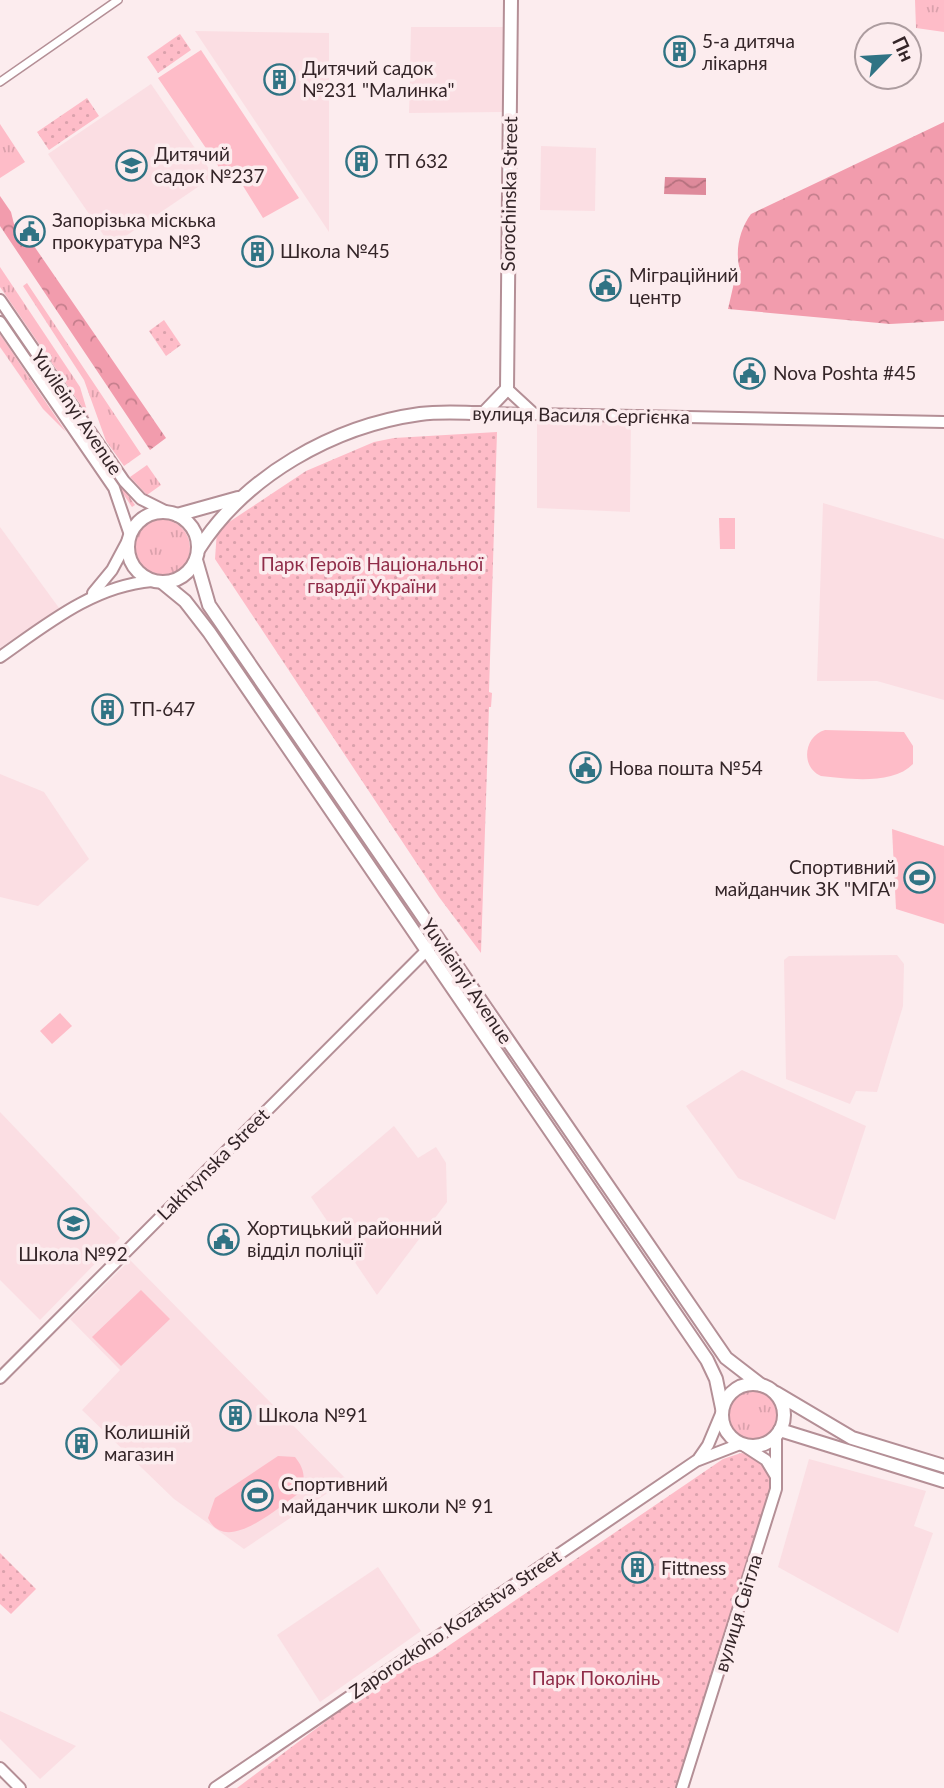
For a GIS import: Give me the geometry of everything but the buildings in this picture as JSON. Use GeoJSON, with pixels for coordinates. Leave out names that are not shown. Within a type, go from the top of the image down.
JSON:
{"type":"FeatureCollection","features":[{"type":"Feature","properties":{"kind":"main road","name":"Sorochinska Street"},"geometry":{"type":"LineString","coordinates":[[507,389],[511,0]]}},
{"type":"Feature","properties":{"kind":"main road"},"geometry":{"type":"LineString","coordinates":[[484,413],[507,389]]}},
{"type":"Feature","properties":{"kind":"main road","name":"вулиця Василя Сергієнка"},"geometry":{"type":"LineString","coordinates":[[197,555],[238,498],[296,458],[338,436],[402,417],[484,413]]}},
{"type":"Feature","properties":{"kind":"main road","name":"вулиця Василя Сергієнка"},"geometry":{"type":"LineString","coordinates":[[172,513],[238,498]]}},
{"type":"Feature","properties":{"kind":"main road"},"geometry":{"type":"LineString","coordinates":[[172,513],[193,529],[197,555],[183,577],[157,582],[143,576],[130,561],[129,538],[144,517],[172,513]]}},
{"type":"Feature","properties":{"kind":"main road","name":"Yuvileinyi Avenue"},"geometry":{"type":"LineString","coordinates":[[197,555],[209,605],[726,1358],[767,1388],[852,1438],[944,1466]]}},
{"type":"Feature","properties":{"kind":"main road","name":"Yuvileinyi Avenue"},"geometry":{"type":"LineString","coordinates":[[157,582],[184,601],[209,632],[707,1360],[716,1379],[722,1411]]}},
{"type":"Feature","properties":{"kind":"main road"},"geometry":{"type":"LineString","coordinates":[[741,1386],[767,1388],[783,1409],[778,1433],[755,1447],[742,1445],[723,1426],[722,1411],[726,1399],[741,1386]]}},
{"type":"Feature","properties":{"kind":"main road"},"geometry":{"type":"LineString","coordinates":[[778,1433],[944,1481]]}},
{"type":"Feature","properties":{"kind":"street"},"geometry":{"type":"LineString","coordinates":[[0,82],[118,0]]}},
{"type":"Feature","properties":{"kind":"street","name":"Yuvileinyi Avenue"},"geometry":{"type":"LineString","coordinates":[[0,300],[124,481],[145,502],[172,513]]}},
{"type":"Feature","properties":{"kind":"street","name":"Yuvileinyi Avenue"},"geometry":{"type":"LineString","coordinates":[[0,322],[114,488],[129,538]]}},
{"type":"Feature","properties":{"kind":"street"},"geometry":{"type":"LineString","coordinates":[[507,389],[533,413]]}},
{"type":"Feature","properties":{"kind":"street","name":"вулиця Василя Сергієнка"},"geometry":{"type":"LineString","coordinates":[[484,413],[944,422]]}},
{"type":"Feature","properties":{"kind":"street"},"geometry":{"type":"LineString","coordinates":[[89,598],[112,570],[129,538]]}},
{"type":"Feature","properties":{"kind":"street"},"geometry":{"type":"LineString","coordinates":[[0,657],[89,598],[122,585],[157,582]]}},
{"type":"Feature","properties":{"kind":"street","name":"Lakhtynska Street"},"geometry":{"type":"LineString","coordinates":[[0,1378],[438,939]]}},
{"type":"Feature","properties":{"kind":"street","name":"Zaporozkoho Kozatstva Street"},"geometry":{"type":"LineString","coordinates":[[696,1461],[708,1445],[722,1411]]}},
{"type":"Feature","properties":{"kind":"street","name":"вулиця Світла"},"geometry":{"type":"LineString","coordinates":[[682,1788],[776,1489],[778,1433]]}},
{"type":"Feature","properties":{"kind":"street"},"geometry":{"type":"LineString","coordinates":[[742,1445],[766,1460],[775,1475]]}},
{"type":"Feature","properties":{"kind":"street","name":"Zaporozkoho Kozatstva Street"},"geometry":{"type":"LineString","coordinates":[[215,1788],[696,1461],[742,1445]]}},
{"type":"Feature","properties":{"kind":"street"},"geometry":{"type":"LineString","coordinates":[[0,1768],[20,1788]]}},
{"type":"Feature","properties":{"kind":"shaded area"},"geometry":{"type":"Polygon","coordinates":[[[411,27],[503,27],[502,112],[409,113],[411,27]]]}},
{"type":"Feature","properties":{"kind":"shaded area"},"geometry":{"type":"Polygon","coordinates":[[[195,31],[329,33],[329,232],[195,31]]]}},
{"type":"Feature","properties":{"kind":"shaded area","name":"Дитячий садок №237"},"geometry":{"type":"Polygon","coordinates":[[[151,84],[214,176],[111,246],[48,154],[151,84]]]}},
{"type":"Feature","properties":{"kind":"shaded area"},"geometry":{"type":"Polygon","coordinates":[[[541,146],[596,148],[595,211],[540,210],[541,146]]]}},
{"type":"Feature","properties":{"kind":"shaded area"},"geometry":{"type":"Polygon","coordinates":[[[537,420],[631,421],[630,512],[537,508],[537,420]]]}},
{"type":"Feature","properties":{"kind":"shaded area"},"geometry":{"type":"Polygon","coordinates":[[[823,503],[944,539],[944,700],[877,681],[817,681],[823,503]]]}},
{"type":"Feature","properties":{"kind":"shaded area"},"geometry":{"type":"Polygon","coordinates":[[[0,527],[59,608],[0,648],[0,527]]]}},
{"type":"Feature","properties":{"kind":"shaded area"},"geometry":{"type":"Polygon","coordinates":[[[0,774],[44,792],[89,859],[38,906],[0,897],[0,774]]]}},
{"type":"Feature","properties":{"kind":"shaded area"},"geometry":{"type":"Polygon","coordinates":[[[897,955],[904,964],[903,1006],[877,1092],[856,1091],[850,1104],[786,1079],[784,960],[789,956],[897,955]]]}},
{"type":"Feature","properties":{"kind":"shaded area"},"geometry":{"type":"Polygon","coordinates":[[[742,1070],[866,1126],[835,1220],[738,1178],[686,1106],[742,1070]]]}},
{"type":"Feature","properties":{"kind":"shaded area"},"geometry":{"type":"Polygon","coordinates":[[[0,1112],[120,1238],[40,1320],[0,1280],[0,1112]]]}},
{"type":"Feature","properties":{"kind":"shaded area"},"geometry":{"type":"Polygon","coordinates":[[[394,1126],[418,1158],[436,1147],[446,1163],[447,1202],[377,1295],[311,1197],[394,1126]]]}},
{"type":"Feature","properties":{"kind":"shaded area"},"geometry":{"type":"Polygon","coordinates":[[[130,1260],[347,1480],[244,1549],[174,1499],[82,1410],[120,1370],[70,1319],[130,1260]]]}},
{"type":"Feature","properties":{"kind":"shaded area"},"geometry":{"type":"Polygon","coordinates":[[[809,1459],[926,1491],[914,1526],[933,1533],[898,1633],[778,1567],[809,1459]]]}},
{"type":"Feature","properties":{"kind":"shaded area"},"geometry":{"type":"Polygon","coordinates":[[[378,1567],[421,1631],[320,1702],[277,1635],[378,1567]]]}},
{"type":"Feature","properties":{"kind":"shaded area"},"geometry":{"type":"Polygon","coordinates":[[[0,1711],[76,1746],[40,1779],[0,1739],[0,1711]]]}},
{"type":"Feature","properties":{"kind":"green space"},"geometry":{"type":"Polygon","coordinates":[[[915,0],[944,0],[944,32],[923,29],[923,21],[916,21],[915,0]]]}},
{"type":"Feature","properties":{"kind":"green space"},"geometry":{"type":"Polygon","coordinates":[[[180,34],[191,50],[158,73],[147,57],[180,34]]]}},
{"type":"Feature","properties":{"kind":"green space"},"geometry":{"type":"Polygon","coordinates":[[[201,50],[299,198],[263,218],[235,173],[225,176],[158,78],[201,50]]]}},
{"type":"Feature","properties":{"kind":"green space"},"geometry":{"type":"Polygon","coordinates":[[[87,98],[99,116],[49,150],[37,132],[87,98]]]}},
{"type":"Feature","properties":{"kind":"green space"},"geometry":{"type":"Polygon","coordinates":[[[944,122],[944,321],[890,324],[728,309],[736,274],[741,273],[738,250],[741,235],[751,214],[944,122]]]}},
{"type":"Feature","properties":{"kind":"green space"},"geometry":{"type":"Polygon","coordinates":[[[0,124],[25,162],[0,178],[0,124]]]}},
{"type":"Feature","properties":{"kind":"green space"},"geometry":{"type":"Polygon","coordinates":[[[0,196],[11,212],[14,224],[23,230],[166,438],[150,450],[0,226],[0,196]]]}},
{"type":"Feature","properties":{"kind":"green space"},"geometry":{"type":"Polygon","coordinates":[[[0,267],[80,387],[89,417],[0,287],[0,267]]]}},
{"type":"Feature","properties":{"kind":"green space"},"geometry":{"type":"Polygon","coordinates":[[[27,283],[141,454],[124,466],[106,441],[84,380],[23,286],[27,283]]]}},
{"type":"Feature","properties":{"kind":"green space"},"geometry":{"type":"Polygon","coordinates":[[[0,306],[135,505],[132,507],[0,312],[0,306]]]}},
{"type":"Feature","properties":{"kind":"green space"},"geometry":{"type":"Polygon","coordinates":[[[164,320],[181,345],[166,356],[149,331],[164,320]]]}},
{"type":"Feature","properties":{"kind":"green space"},"geometry":{"type":"Polygon","coordinates":[[[0,334],[66,432],[43,409],[0,347],[0,334]]]}},
{"type":"Feature","properties":{"kind":"green space","name":"Парк Героїв Національної гвардії України"},"geometry":{"type":"Polygon","coordinates":[[[497,432],[489,692],[492,693],[489,707],[481,953],[439,897],[215,559],[217,530],[306,471],[374,442],[394,438],[497,432]]]}},
{"type":"Feature","properties":{"kind":"green space"},"geometry":{"type":"Polygon","coordinates":[[[147,465],[161,485],[147,495],[130,477],[147,465]]]}},
{"type":"Feature","properties":{"kind":"green space"},"geometry":{"type":"Polygon","coordinates":[[[719,518],[735,518],[735,549],[720,549],[719,518]]]}},
{"type":"Feature","properties":{"kind":"green space"},"geometry":{"type":"Polygon","coordinates":[[[161,519],[172,521],[185,532],[190,548],[188,559],[177,572],[161,577],[150,575],[137,564],[132,548],[134,537],[145,524],[161,519]]]}},
{"type":"Feature","properties":{"kind":"green space"},"geometry":{"type":"Polygon","coordinates":[[[205,609],[421,923],[418,927],[202,610],[205,609]]]}},
{"type":"Feature","properties":{"kind":"green space"},"geometry":{"type":"Polygon","coordinates":[[[825,730],[904,732],[913,746],[913,764],[904,771],[882,778],[821,776],[810,766],[807,752],[813,738],[825,730]]]}},
{"type":"Feature","properties":{"kind":"green space","name":"Спортивний майданчик ЗК \"МГА\""},"geometry":{"type":"Polygon","coordinates":[[[892,829],[944,846],[944,924],[896,909],[892,829]]]}},
{"type":"Feature","properties":{"kind":"green space"},"geometry":{"type":"Polygon","coordinates":[[[60,1013],[72,1026],[52,1044],[40,1031],[60,1013]]]}},
{"type":"Feature","properties":{"kind":"green space"},"geometry":{"type":"Polygon","coordinates":[[[141,1290],[170,1319],[121,1366],[92,1337],[141,1290]]]}},
{"type":"Feature","properties":{"kind":"green space"},"geometry":{"type":"Polygon","coordinates":[[[753,1388],[764,1390],[773,1396],[779,1405],[779,1427],[773,1436],[764,1442],[753,1444],[742,1442],[733,1436],[727,1427],[725,1416],[727,1405],[733,1396],[742,1390],[753,1388]]]}},
{"type":"Feature","properties":{"kind":"green space","name":"Парк Поколінь"},"geometry":{"type":"Polygon","coordinates":[[[741,1453],[762,1462],[772,1483],[676,1788],[237,1788],[386,1676],[432,1657],[723,1459],[741,1453]]]}},
{"type":"Feature","properties":{"kind":"green space","name":"Спортивний майданчик школи № 91"},"geometry":{"type":"Polygon","coordinates":[[[278,1456],[295,1457],[298,1461],[304,1478],[301,1492],[253,1525],[227,1532],[216,1528],[208,1518],[215,1498],[278,1456]]]}},
{"type":"Feature","properties":{"kind":"green space"},"geometry":{"type":"Polygon","coordinates":[[[0,1553],[36,1589],[11,1614],[0,1604],[0,1553]]]}},
{"type":"Feature","properties":{"kind":"water"},"geometry":{"type":"Polygon","coordinates":[[[665,177],[706,178],[706,195],[664,194],[665,177]]]}},
{"type":"Feature","properties":{"kind":"place","name":"5-а дитяча лікарня"},"geometry":{"type":"Point","coordinates":[679,52]}},
{"type":"Feature","properties":{"kind":"place","name":"Дитячий садок №231 \"Малинка\""},"geometry":{"type":"Point","coordinates":[279,79]}},
{"type":"Feature","properties":{"kind":"place","name":"ТП 632"},"geometry":{"type":"Point","coordinates":[362,161]}},
{"type":"Feature","properties":{"kind":"place","name":"Дитячий садок №237"},"geometry":{"type":"Point","coordinates":[131,165]}},
{"type":"Feature","properties":{"kind":"place","name":"Запорізька міскька прокуратура №3"},"geometry":{"type":"Point","coordinates":[29,231]}},
{"type":"Feature","properties":{"kind":"place","name":"Школа №45"},"geometry":{"type":"Point","coordinates":[257,251]}},
{"type":"Feature","properties":{"kind":"place","name":"Міграційний центр"},"geometry":{"type":"Point","coordinates":[606,286]}},
{"type":"Feature","properties":{"kind":"place","name":"Nova Poshta #45"},"geometry":{"type":"Point","coordinates":[750,373]}},
{"type":"Feature","properties":{"kind":"place","name":"ТП-647"},"geometry":{"type":"Point","coordinates":[107,709]}},
{"type":"Feature","properties":{"kind":"place","name":"Нова пошта №54"},"geometry":{"type":"Point","coordinates":[586,768]}},
{"type":"Feature","properties":{"kind":"place","name":"Спортивний майданчик ЗК \"МГА\""},"geometry":{"type":"Point","coordinates":[919,878]}},
{"type":"Feature","properties":{"kind":"place","name":"Школа №92"},"geometry":{"type":"Point","coordinates":[73,1223]}},
{"type":"Feature","properties":{"kind":"place","name":"Хортицький районний відділ поліції"},"geometry":{"type":"Point","coordinates":[224,1239]}},
{"type":"Feature","properties":{"kind":"place","name":"Школа №91"},"geometry":{"type":"Point","coordinates":[235,1415]}},
{"type":"Feature","properties":{"kind":"place","name":"Колишній магазин"},"geometry":{"type":"Point","coordinates":[81,1443]}},
{"type":"Feature","properties":{"kind":"place","name":"Спортивний майданчик школи № 91"},"geometry":{"type":"Point","coordinates":[258,1495]}},
{"type":"Feature","properties":{"kind":"place","name":"Fittness"},"geometry":{"type":"Point","coordinates":[638,1568]}}]}
